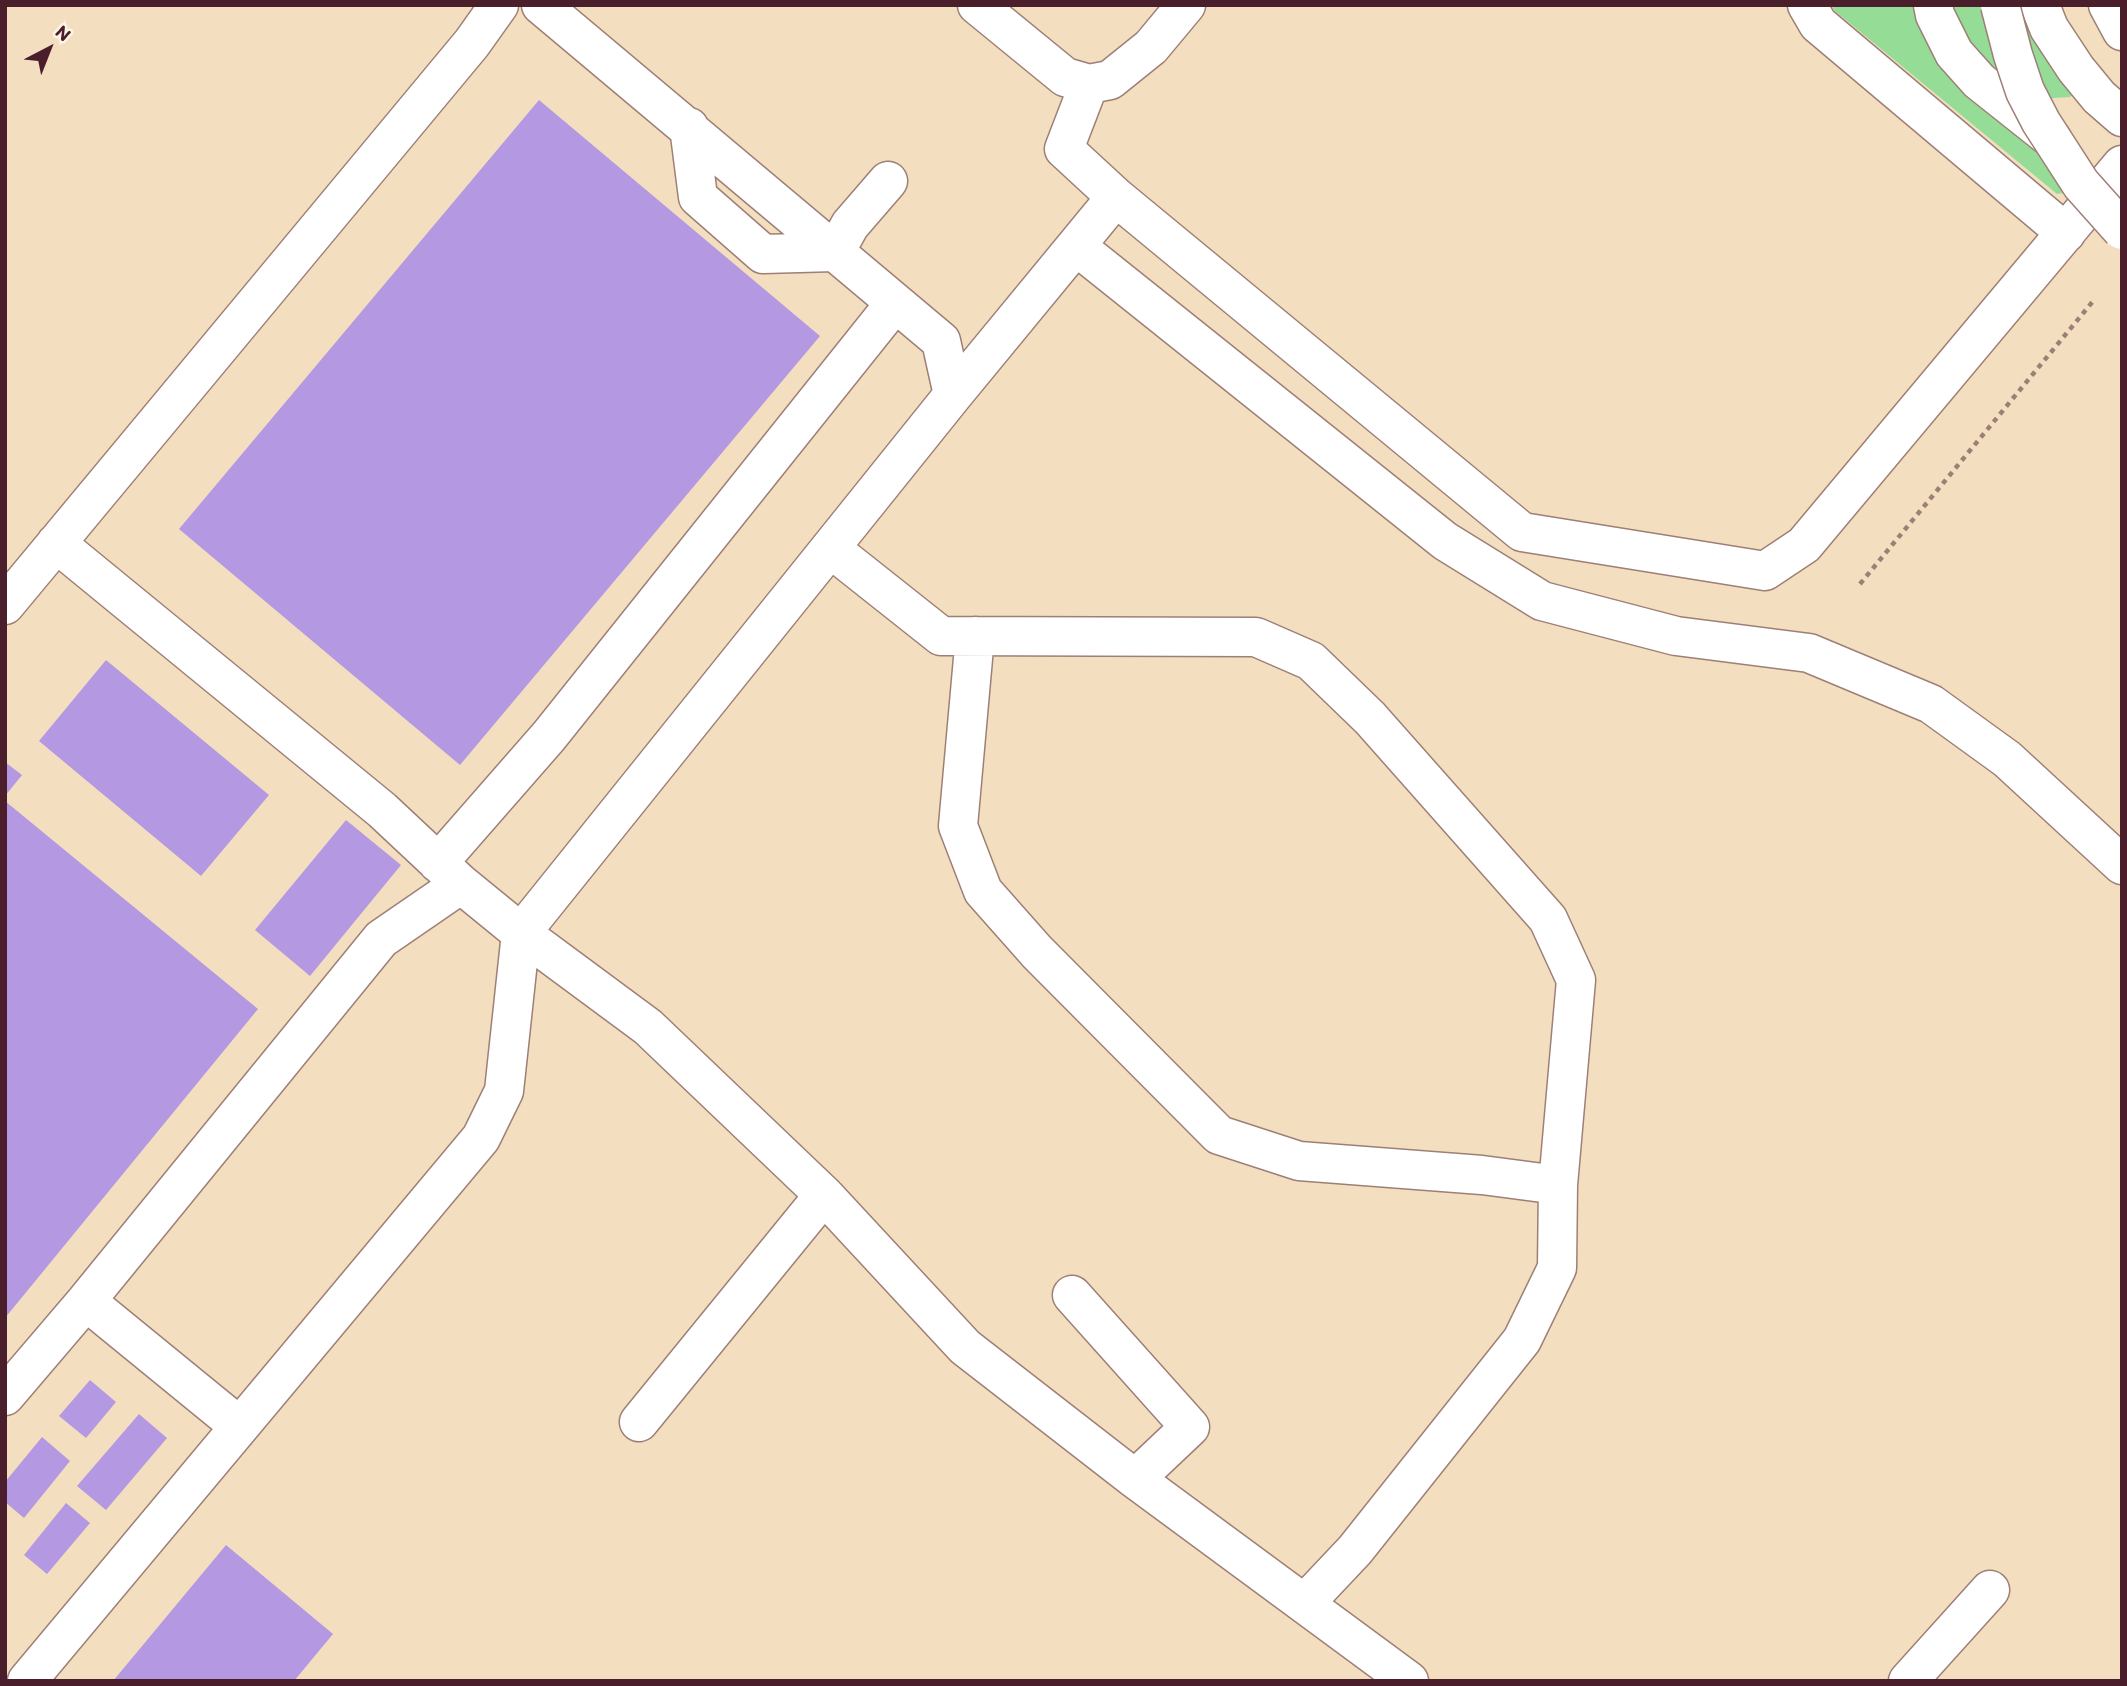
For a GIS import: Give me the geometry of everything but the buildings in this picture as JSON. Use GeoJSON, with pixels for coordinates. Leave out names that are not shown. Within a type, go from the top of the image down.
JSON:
{"type":"FeatureCollection","features":[{"type":"Feature","properties":{"kind":"street"},"geometry":{"type":"LineString","coordinates":[[5,605],[472,43],[499,5]]}},
{"type":"Feature","properties":{"kind":"street"},"geometry":{"type":"LineString","coordinates":[[541,5],[941,341],[953,395]]}},
{"type":"Feature","properties":{"kind":"street"},"geometry":{"type":"LineString","coordinates":[[977,5],[1065,77],[1088,84],[1110,80],[1151,47],[1186,5]]}},
{"type":"Feature","properties":{"kind":"street"},"geometry":{"type":"LineString","coordinates":[[1807,5],[1818,24],[2066,233]]}},
{"type":"Feature","properties":{"kind":"street"},"geometry":{"type":"LineString","coordinates":[[1088,84],[1064,149],[1116,197],[1522,532],[1765,571],[1804,545],[2066,233],[2117,181],[1979,81],[1954,53],[1935,15],[1933,5]]}},
{"type":"Feature","properties":{"kind":"street"},"geometry":{"type":"LineString","coordinates":[[2000,5],[2025,91],[2041,122],[2081,184],[2122,230]]}},
{"type":"Feature","properties":{"kind":"street"},"geometry":{"type":"LineString","coordinates":[[2040,5],[2049,28],[2076,69],[2099,97],[2122,117]]}},
{"type":"Feature","properties":{"kind":"street"},"geometry":{"type":"LineString","coordinates":[[2108,5],[2122,31]]}},
{"type":"Feature","properties":{"kind":"street"},"geometry":{"type":"LineString","coordinates":[[835,252],[850,225],[888,181]]}},
{"type":"Feature","properties":{"kind":"street"},"geometry":{"type":"LineString","coordinates":[[27,1681],[481,1138],[504,1091],[521,933],[953,395],[1116,197]]}},
{"type":"Feature","properties":{"kind":"street"},"geometry":{"type":"LineString","coordinates":[[1076,246],[1445,541],[1542,601],[1676,636],[1809,653],[1931,704],[2007,759],[2122,865]]}},
{"type":"Feature","properties":{"kind":"street"},"geometry":{"type":"LineString","coordinates":[[5,1396],[86,1301],[381,939],[449,874],[549,736],[895,303]]}},
{"type":"Feature","properties":{"kind":"street"},"geometry":{"type":"LineString","coordinates":[[56,543],[382,810],[449,874],[521,933],[648,1027],[824,1195],[965,1347],[1135,1479],[1409,1681]]}},
{"type":"Feature","properties":{"kind":"street"},"geometry":{"type":"LineString","coordinates":[[830,548],[941,636],[1256,638],[1311,661],[1370,718],[1548,919],[1576,980],[1558,1185],[1557,1268],[1522,1340],[1355,1550],[1305,1603]]}},
{"type":"Feature","properties":{"kind":"street"},"geometry":{"type":"LineString","coordinates":[[975,636],[958,826],[984,891],[1037,952],[1219,1135],[1299,1161],[1482,1175],[1558,1185]]}},
{"type":"Feature","properties":{"kind":"street"},"geometry":{"type":"LineString","coordinates":[[639,1422],[824,1195]]}},
{"type":"Feature","properties":{"kind":"street"},"geometry":{"type":"LineString","coordinates":[[1072,1295],[1190,1427],[1135,1479]]}},
{"type":"Feature","properties":{"kind":"street"},"geometry":{"type":"LineString","coordinates":[[86,1301],[239,1426]]}},
{"type":"Feature","properties":{"kind":"street"},"geometry":{"type":"LineString","coordinates":[[1908,1681],[1990,1590]]}},
{"type":"Feature","properties":{"kind":"path"},"geometry":{"type":"LineString","coordinates":[[1860,584],[2094,300]]}},
{"type":"Feature","properties":{"kind":"green space"},"geometry":{"type":"Polygon","coordinates":[[[1831,5],[1915,5],[2068,176],[2070,192],[2057,194],[1831,5]]]}},
{"type":"Feature","properties":{"kind":"green space"},"geometry":{"type":"Polygon","coordinates":[[[1947,5],[2048,5],[2086,77],[2070,97],[2023,100],[1964,41],[1947,5]]]}}]}
